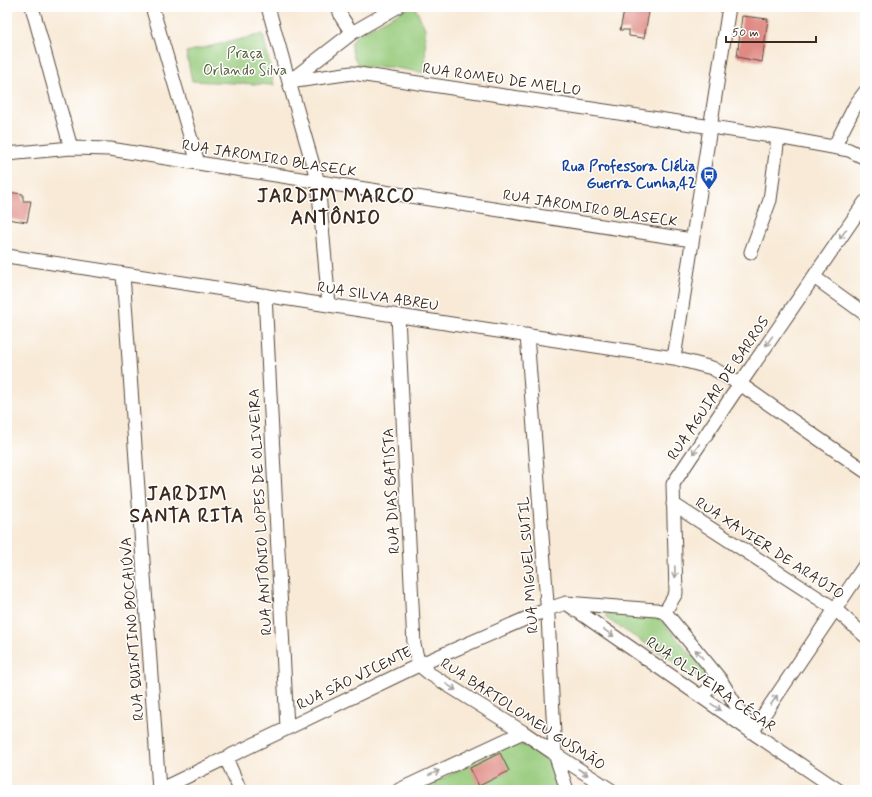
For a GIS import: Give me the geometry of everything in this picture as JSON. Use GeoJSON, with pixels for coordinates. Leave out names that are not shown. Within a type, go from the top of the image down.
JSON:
{"type":"FeatureCollection","features":[{"type":"Feature","properties":{"kind":"street"},"geometry":{"type":"LineString","coordinates":[[32,7],[71,148]]}},
{"type":"Feature","properties":{"kind":"street"},"geometry":{"type":"LineString","coordinates":[[152,7],[198,163]]}},
{"type":"Feature","properties":{"kind":"street"},"geometry":{"type":"LineString","coordinates":[[268,7],[318,182],[329,305]]}},
{"type":"Feature","properties":{"kind":"street"},"geometry":{"type":"LineString","coordinates":[[338,7],[342,18],[352,33]]}},
{"type":"Feature","properties":{"kind":"street"},"geometry":{"type":"LineString","coordinates":[[289,82],[352,33],[397,7]]}},
{"type":"Feature","properties":{"kind":"street"},"geometry":{"type":"LineString","coordinates":[[674,358],[729,7]]}},
{"type":"Feature","properties":{"kind":"street","name":"RUA ROMEU DE MELLO"},"geometry":{"type":"LineString","coordinates":[[289,82],[352,73],[778,137],[850,150],[865,158]]}},
{"type":"Feature","properties":{"kind":"street"},"geometry":{"type":"LineString","coordinates":[[834,147],[856,104],[865,92]]}},
{"type":"Feature","properties":{"kind":"street"},"geometry":{"type":"LineString","coordinates":[[751,252],[770,200],[778,137]]}},
{"type":"Feature","properties":{"kind":"street","name":"RUA JAROMIRO BLASECK"},"geometry":{"type":"LineString","coordinates":[[7,154],[71,148],[110,149],[692,240]]}},
{"type":"Feature","properties":{"kind":"street","name":"RUA AGUIAR DE BARROS"},"geometry":{"type":"LineString","coordinates":[[665,612],[676,593],[673,484],[865,202]]}},
{"type":"Feature","properties":{"kind":"street","name":"RUA SILVA ABREU"},"geometry":{"type":"LineString","coordinates":[[7,256],[674,358],[712,368],[740,384],[865,471]]}},
{"type":"Feature","properties":{"kind":"street","name":"RUA QUINTINO BOCAIÚVA"},"geometry":{"type":"LineString","coordinates":[[123,274],[159,790]]}},
{"type":"Feature","properties":{"kind":"street"},"geometry":{"type":"LineString","coordinates":[[814,277],[865,314]]}},
{"type":"Feature","properties":{"kind":"street","name":"RUA ANTÔNIO LOPES DE OLIVEIRA"},"geometry":{"type":"LineString","coordinates":[[265,295],[287,728]]}},
{"type":"Feature","properties":{"kind":"street","name":"RUA DIAS BATISTA"},"geometry":{"type":"LineString","coordinates":[[398,316],[414,645],[419,665]]}},
{"type":"Feature","properties":{"kind":"street","name":"RUA MIGUEL SUTIL"},"geometry":{"type":"LineString","coordinates":[[527,335],[548,609],[555,754],[567,790]]}},
{"type":"Feature","properties":{"kind":"street","name":"RUA XAVIER DE ARAÚJO"},"geometry":{"type":"LineString","coordinates":[[673,504],[835,609],[865,636]]}},
{"type":"Feature","properties":{"kind":"street"},"geometry":{"type":"LineString","coordinates":[[566,603],[665,612],[720,679],[752,732],[865,565]]}},
{"type":"Feature","properties":{"kind":"street","name":"RUA SÃO VICENTE"},"geometry":{"type":"LineString","coordinates":[[159,790],[419,665],[548,609],[566,603]]}},
{"type":"Feature","properties":{"kind":"street","name":"RUA OLIVEIRA CÉSAR"},"geometry":{"type":"LineString","coordinates":[[566,603],[838,790]]}},
{"type":"Feature","properties":{"kind":"street"},"geometry":{"type":"LineString","coordinates":[[595,623],[591,614],[592,610],[602,606]]}},
{"type":"Feature","properties":{"kind":"street","name":"RUA BARTOLOMEU GUSMÃO"},"geometry":{"type":"LineString","coordinates":[[419,665],[430,674],[523,732],[611,790]]}},
{"type":"Feature","properties":{"kind":"street"},"geometry":{"type":"LineString","coordinates":[[701,696],[720,679]]}},
{"type":"Feature","properties":{"kind":"street"},"geometry":{"type":"LineString","coordinates":[[399,790],[523,732]]}},
{"type":"Feature","properties":{"kind":"street"},"geometry":{"type":"LineString","coordinates":[[226,758],[240,790]]}},
{"type":"Feature","properties":{"kind":"green space"},"geometry":{"type":"Polygon","coordinates":[[[410,7],[415,7],[425,28],[426,73],[390,67],[360,67],[353,56],[351,44],[356,35],[410,7]]]}},
{"type":"Feature","properties":{"kind":"green space","name":"Praça Orlando Silva"},"geometry":{"type":"Polygon","coordinates":[[[263,34],[274,85],[192,81],[186,52],[263,34]]]}},
{"type":"Feature","properties":{"kind":"green space"},"geometry":{"type":"Polygon","coordinates":[[[607,613],[656,616],[708,674],[709,677],[704,681],[607,619],[607,613]]]}},
{"type":"Feature","properties":{"kind":"green space"},"geometry":{"type":"Polygon","coordinates":[[[510,745],[522,745],[532,748],[540,754],[551,764],[560,790],[418,790],[510,745]]]}},
{"type":"Feature","properties":{"kind":"building"},"geometry":{"type":"Polygon","coordinates":[[[625,7],[650,7],[644,38],[629,36],[629,30],[620,30],[625,7]]]}},
{"type":"Feature","properties":{"kind":"building"},"geometry":{"type":"Polygon","coordinates":[[[742,16],[768,19],[762,62],[737,57],[742,16]]]}},
{"type":"Feature","properties":{"kind":"building"},"geometry":{"type":"Polygon","coordinates":[[[7,192],[23,194],[23,201],[31,201],[27,222],[7,219],[7,192]]]}},
{"type":"Feature","properties":{"kind":"building"},"geometry":{"type":"Polygon","coordinates":[[[500,753],[509,771],[479,786],[470,768],[500,753]]]}},
{"type":"Feature","properties":{"kind":"place","name":"Rua Professora Clélia Guerra Cunha,42"},"geometry":{"type":"Point","coordinates":[709,190]}},
{"type":"Feature","properties":{"kind":"district","name":"JARDIM MARCO ANTÔNIO"},"geometry":{"type":"Point","coordinates":[336,206]}},
{"type":"Feature","properties":{"kind":"district","name":"JARDIM SANTA RITA"},"geometry":{"type":"Point","coordinates":[187,504]}}]}
